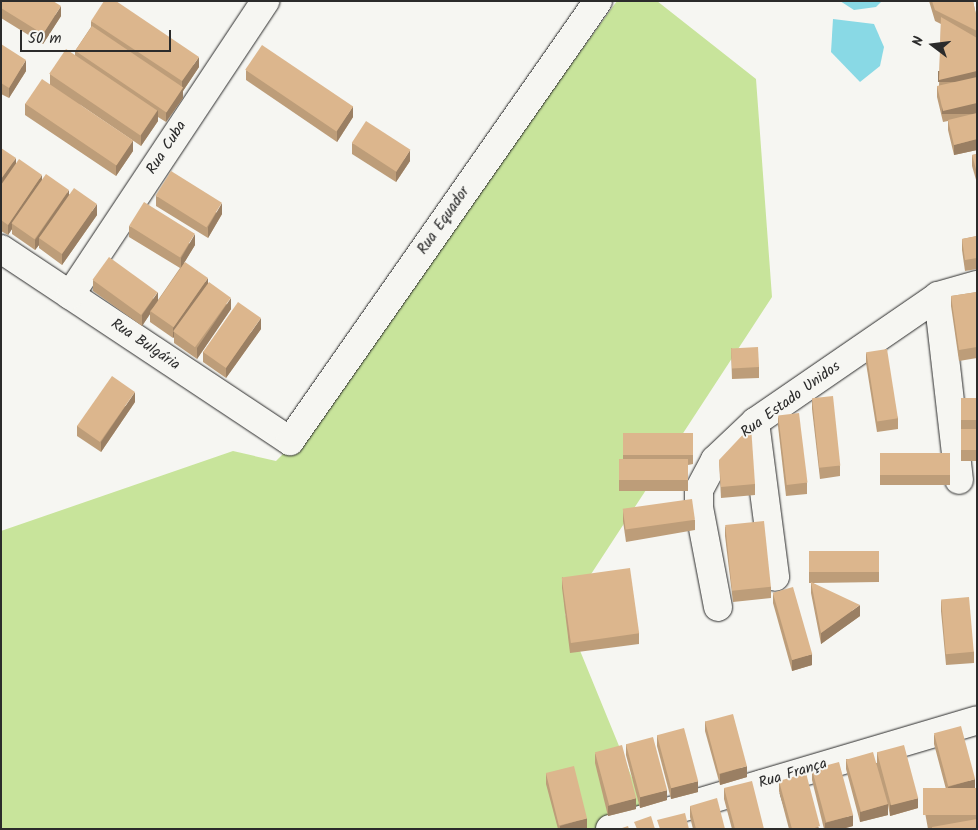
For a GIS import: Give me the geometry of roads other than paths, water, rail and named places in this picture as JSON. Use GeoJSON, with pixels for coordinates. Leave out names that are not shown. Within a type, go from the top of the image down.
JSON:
{"type":"FeatureCollection","features":[{"type":"Feature","properties":{"kind":"street","name":"Rua Cuba"},"geometry":{"type":"LineString","coordinates":[[70,295],[265,1]]}},
{"type":"Feature","properties":{"kind":"street","name":"Rua Equador"},"geometry":{"type":"LineString","coordinates":[[290,441],[598,1]]}},
{"type":"Feature","properties":{"kind":"street","name":"Rua Bulgária"},"geometry":{"type":"LineString","coordinates":[[1,249],[290,441]]}},
{"type":"Feature","properties":{"kind":"street","name":"Rua Estado Unidos"},"geometry":{"type":"LineString","coordinates":[[718,607],[699,507],[699,490],[715,460],[756,422],[938,296],[977,285]]}},
{"type":"Feature","properties":{"kind":"street"},"geometry":{"type":"LineString","coordinates":[[938,296],[959,480]]}},
{"type":"Feature","properties":{"kind":"street"},"geometry":{"type":"LineString","coordinates":[[756,422],[775,577]]}},
{"type":"Feature","properties":{"kind":"street","name":"Rua França"},"geometry":{"type":"LineString","coordinates":[[610,829],[976,722]]}},
{"type":"Feature","properties":{"kind":"street"},"geometry":{"type":"LineString","coordinates":[[762,784],[776,829]]}},
{"type":"Feature","properties":{"kind":"water"},"geometry":{"type":"Polygon","coordinates":[[[840,1],[882,1],[876,7],[854,10],[840,1]]]}},
{"type":"Feature","properties":{"kind":"water"},"geometry":{"type":"Polygon","coordinates":[[[833,19],[874,24],[884,47],[880,66],[860,82],[831,52],[833,19]]]}}]}
